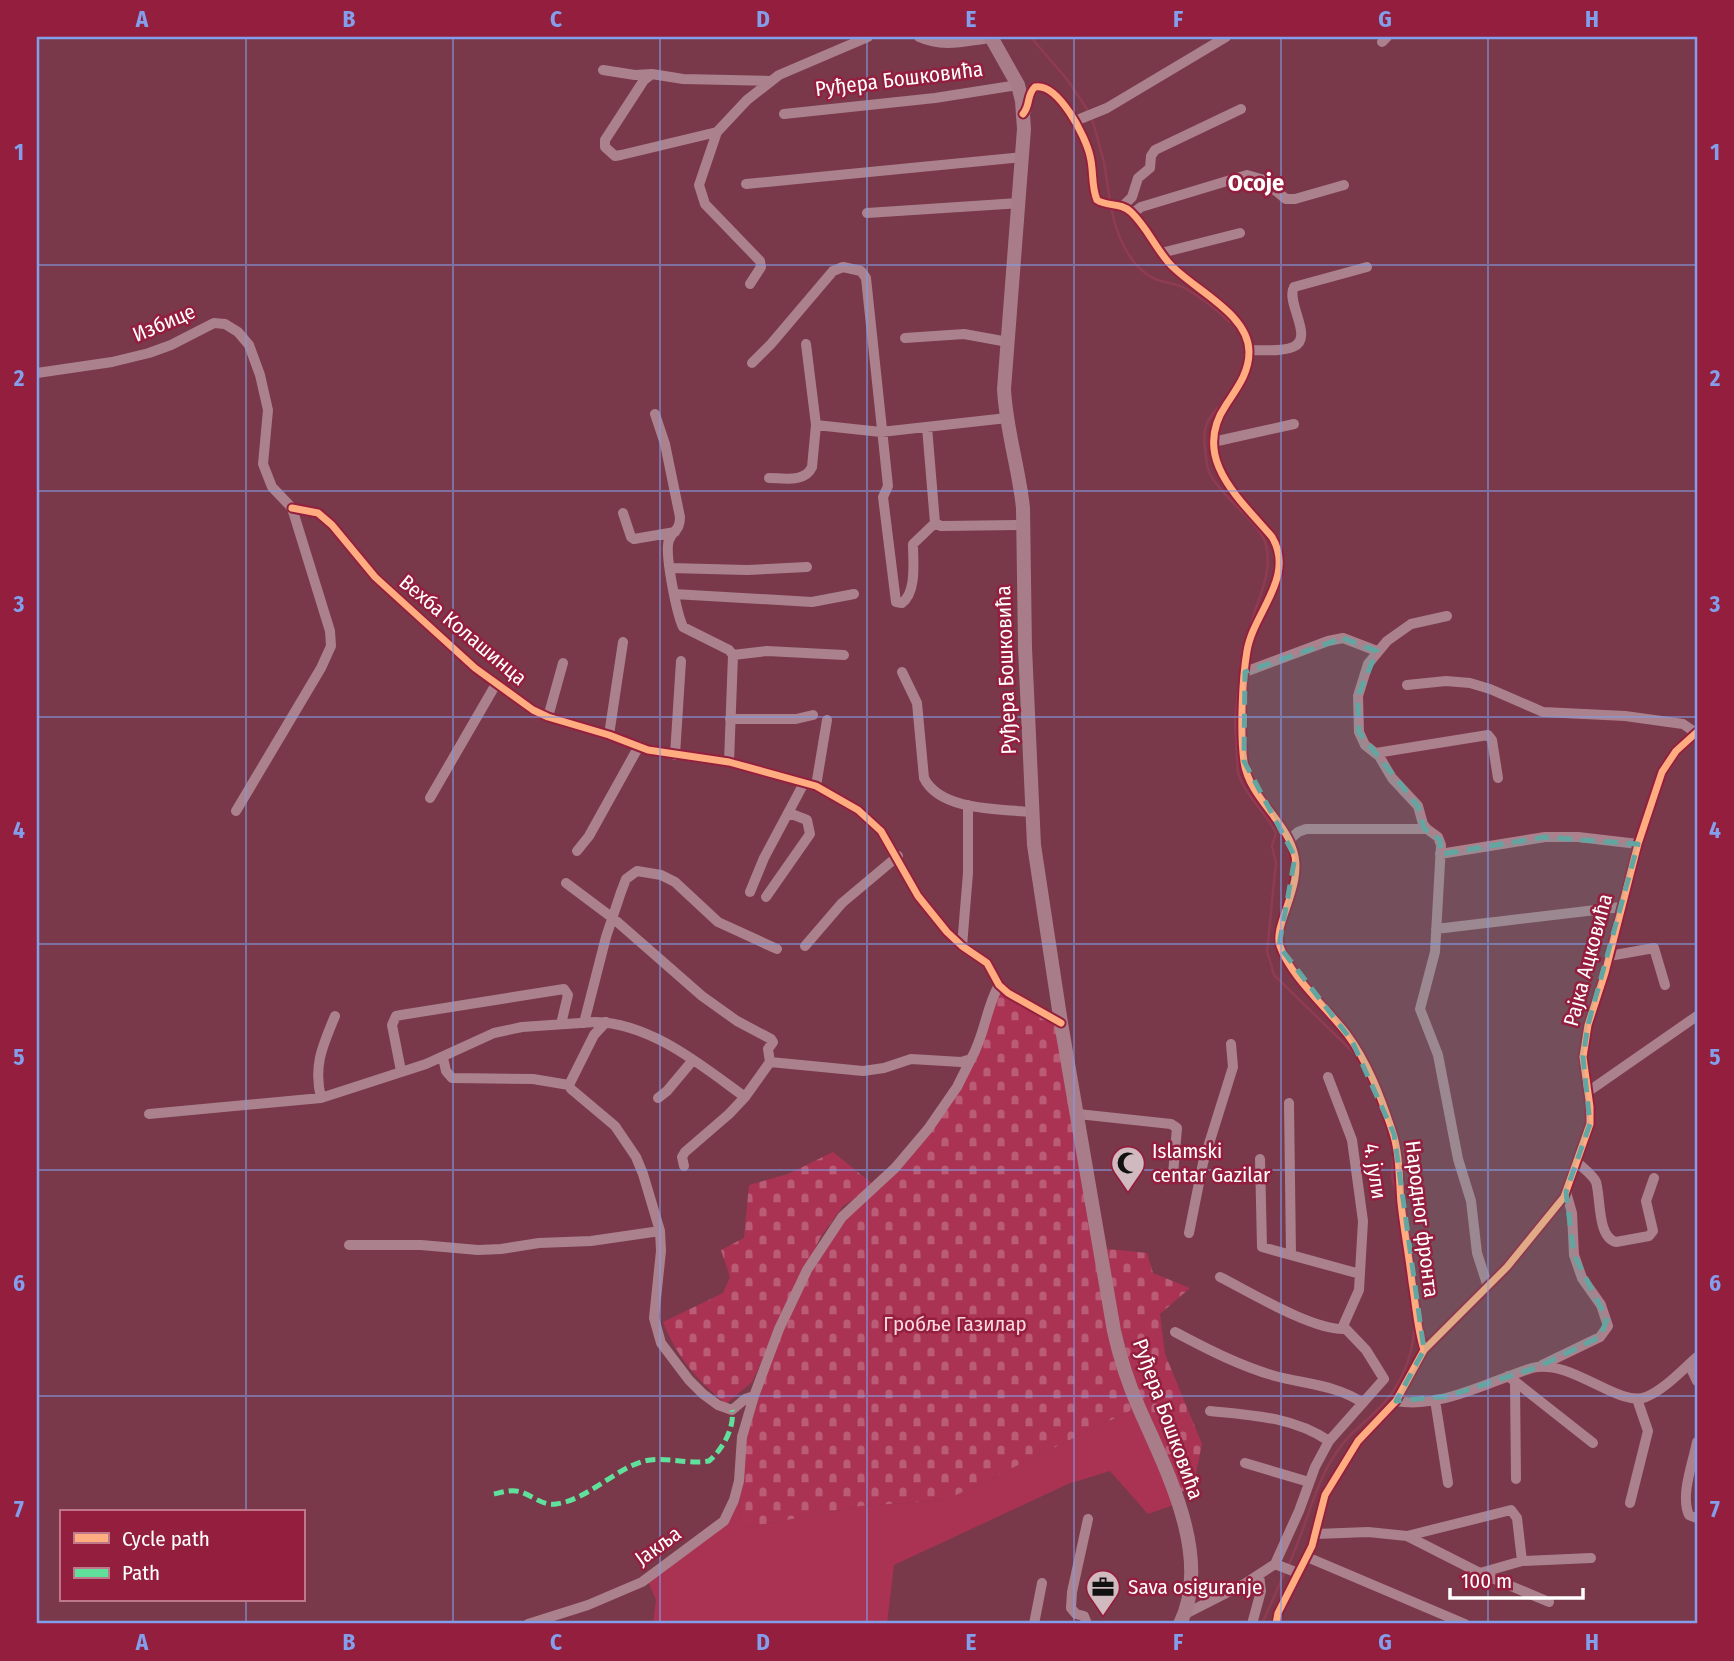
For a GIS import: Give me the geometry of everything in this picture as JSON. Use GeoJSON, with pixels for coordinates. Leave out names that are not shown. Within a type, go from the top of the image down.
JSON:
{"type":"FeatureCollection","features":[{"type":"Feature","properties":{"kind":"main road","name":"Руђера Бошковића"},"geometry":{"type":"LineString","coordinates":[[991,37],[1018,85],[1023,114],[1020,203],[1004,389],[1019,477],[1024,526],[1031,812],[1037,872],[1060,1023],[1119,1351],[1138,1407],[1171,1483],[1185,1529],[1190,1581],[1182,1619]]}},
{"type":"Feature","properties":{"kind":"street","name":"Руђера Бошковића"},"geometry":{"type":"LineString","coordinates":[[750,284],[761,267],[760,261],[705,204],[699,185],[717,132],[747,100],[779,75],[868,37]]}},
{"type":"Feature","properties":{"kind":"street","name":"Руђера Бошковића"},"geometry":{"type":"LineString","coordinates":[[919,37],[953,44],[991,37]]}},
{"type":"Feature","properties":{"kind":"street"},"geometry":{"type":"LineString","coordinates":[[1086,117],[1226,37]]}},
{"type":"Feature","properties":{"kind":"street","name":"Руђера Бошковића"},"geometry":{"type":"LineString","coordinates":[[603,71],[682,79],[771,81]]}},
{"type":"Feature","properties":{"kind":"street"},"geometry":{"type":"LineString","coordinates":[[652,74],[644,80],[605,140],[605,147],[609,152],[615,156],[621,155],[717,132]]}},
{"type":"Feature","properties":{"kind":"street","name":"Руђера Бошковића"},"geometry":{"type":"LineString","coordinates":[[784,114],[935,98],[1018,85]]}},
{"type":"Feature","properties":{"kind":"street"},"geometry":{"type":"LineString","coordinates":[[1023,114],[1028,107],[1029,95],[1035,87],[1044,86],[1086,117],[1095,196],[1100,203],[1125,208],[1141,207],[1247,175],[1261,179],[1286,199],[1295,199],[1343,185]]}},
{"type":"Feature","properties":{"kind":"street"},"geometry":{"type":"LineString","coordinates":[[1125,208],[1138,178],[1150,168],[1151,156],[1156,150],[1241,110]]}},
{"type":"Feature","properties":{"kind":"street"},"geometry":{"type":"LineString","coordinates":[[746,184],[1023,157]]}},
{"type":"Feature","properties":{"kind":"street"},"geometry":{"type":"LineString","coordinates":[[867,213],[1020,203]]}},
{"type":"Feature","properties":{"kind":"street"},"geometry":{"type":"LineString","coordinates":[[1125,208],[1161,253],[1184,277],[1233,317],[1242,331],[1249,351],[1244,375],[1221,412],[1213,442],[1294,424]]}},
{"type":"Feature","properties":{"kind":"street"},"geometry":{"type":"LineString","coordinates":[[1161,253],[1240,233]]}},
{"type":"Feature","properties":{"kind":"street"},"geometry":{"type":"LineString","coordinates":[[752,363],[833,271],[843,267],[861,271],[866,278],[888,486],[883,497],[896,602],[902,603],[907,599],[911,586],[913,544],[935,523]]}},
{"type":"Feature","properties":{"kind":"street"},"geometry":{"type":"LineString","coordinates":[[1249,351],[1289,348],[1298,344],[1301,338],[1300,323],[1291,297],[1294,287],[1367,267]]}},
{"type":"Feature","properties":{"kind":"street","name":"Избице"},"geometry":{"type":"LineString","coordinates":[[37,373],[112,362],[171,345],[214,323],[225,324],[238,332],[249,345],[260,375],[268,410],[263,464],[272,487],[292,508]]}},
{"type":"Feature","properties":{"kind":"street"},"geometry":{"type":"LineString","coordinates":[[905,338],[964,334],[1008,342]]}},
{"type":"Feature","properties":{"kind":"street"},"geometry":{"type":"LineString","coordinates":[[769,478],[802,478],[809,472],[816,425],[806,344]]}},
{"type":"Feature","properties":{"kind":"street"},"geometry":{"type":"LineString","coordinates":[[655,414],[665,444],[680,517],[680,527],[669,540],[667,551],[678,617],[683,627],[729,650],[733,655],[729,762]]}},
{"type":"Feature","properties":{"kind":"street"},"geometry":{"type":"LineString","coordinates":[[816,425],[881,432],[1007,418]]}},
{"type":"Feature","properties":{"kind":"street"},"geometry":{"type":"LineString","coordinates":[[927,426],[935,523]]}},
{"type":"Feature","properties":{"kind":"street","name":"Народног фронта"},"geometry":{"type":"LineString","coordinates":[[1213,442],[1216,460],[1224,480],[1272,537],[1279,552],[1275,586],[1246,652],[1242,725],[1246,772],[1289,840],[1295,857],[1294,889],[1279,935],[1279,946],[1312,994],[1352,1041],[1372,1078],[1388,1118],[1396,1143],[1408,1258],[1424,1350]]}},
{"type":"Feature","properties":{"kind":"street"},"geometry":{"type":"LineString","coordinates":[[236,811],[321,668],[331,646],[330,631],[292,508]]}},
{"type":"Feature","properties":{"kind":"street","name":"Вехба Колашинца"},"geometry":{"type":"LineString","coordinates":[[292,508],[318,513],[332,525],[375,577],[475,668],[533,710],[639,746],[675,755],[729,762],[810,785],[846,802],[874,824],[898,856],[924,905],[962,946],[987,963],[999,985]]}},
{"type":"Feature","properties":{"kind":"street"},"geometry":{"type":"LineString","coordinates":[[623,513],[634,540],[675,532]]}},
{"type":"Feature","properties":{"kind":"street"},"geometry":{"type":"LineString","coordinates":[[935,523],[941,526],[1024,526]]}},
{"type":"Feature","properties":{"kind":"street"},"geometry":{"type":"LineString","coordinates":[[670,568],[747,570],[807,567]]}},
{"type":"Feature","properties":{"kind":"street"},"geometry":{"type":"LineString","coordinates":[[674,594],[812,602],[854,594]]}},
{"type":"Feature","properties":{"kind":"street"},"geometry":{"type":"LineString","coordinates":[[1447,616],[1412,624],[1377,651],[1366,669],[1357,695],[1359,732],[1365,745],[1376,752],[1392,778],[1418,806],[1423,824],[1440,840],[1434,964],[1420,1009],[1438,1055],[1458,1159],[1471,1200],[1476,1253],[1488,1284]]}},
{"type":"Feature","properties":{"kind":"street"},"geometry":{"type":"LineString","coordinates":[[1245,672],[1343,638],[1377,651]]}},
{"type":"Feature","properties":{"kind":"street"},"geometry":{"type":"LineString","coordinates":[[609,735],[623,642]]}},
{"type":"Feature","properties":{"kind":"street"},"geometry":{"type":"LineString","coordinates":[[733,655],[767,651],[845,655]]}},
{"type":"Feature","properties":{"kind":"street"},"geometry":{"type":"LineString","coordinates":[[675,755],[681,661]]}},
{"type":"Feature","properties":{"kind":"street","name":"Вехба Колашинца"},"geometry":{"type":"LineString","coordinates":[[548,717],[564,663]]}},
{"type":"Feature","properties":{"kind":"street"},"geometry":{"type":"LineString","coordinates":[[902,672],[917,703],[926,782],[944,797],[968,805],[1031,812]]}},
{"type":"Feature","properties":{"kind":"street","name":"Рајка Ацковића"},"geometry":{"type":"LineString","coordinates":[[1279,1623],[1296,1572],[1307,1557],[1316,1534],[1321,1505],[1338,1471],[1368,1428],[1396,1401],[1424,1350],[1507,1267],[1559,1206],[1566,1192],[1590,1124],[1584,1047],[1590,1015],[1609,956],[1620,907],[1662,772],[1676,751],[1697,732],[1683,724],[1625,716],[1543,712],[1490,688],[1470,683],[1446,681],[1407,685]]}},
{"type":"Feature","properties":{"kind":"street","name":"Вехба Колашинца"},"geometry":{"type":"LineString","coordinates":[[430,798],[496,684]]}},
{"type":"Feature","properties":{"kind":"street"},"geometry":{"type":"LineString","coordinates":[[730,719],[796,719],[813,715]]}},
{"type":"Feature","properties":{"kind":"street"},"geometry":{"type":"LineString","coordinates":[[750,892],[764,858],[789,813],[810,785],[827,720]]}},
{"type":"Feature","properties":{"kind":"street"},"geometry":{"type":"LineString","coordinates":[[1376,752],[1488,735],[1492,740],[1497,778]]}},
{"type":"Feature","properties":{"kind":"street"},"geometry":{"type":"LineString","coordinates":[[577,851],[589,836],[639,746]]}},
{"type":"Feature","properties":{"kind":"street"},"geometry":{"type":"LineString","coordinates":[[962,946],[968,873],[968,805]]}},
{"type":"Feature","properties":{"kind":"street"},"geometry":{"type":"LineString","coordinates":[[766,897],[810,834],[807,820],[789,813]]}},
{"type":"Feature","properties":{"kind":"street"},"geometry":{"type":"LineString","coordinates":[[1289,840],[1306,829],[1427,829]]}},
{"type":"Feature","properties":{"kind":"street"},"geometry":{"type":"LineString","coordinates":[[1440,854],[1545,837],[1578,837],[1638,844]]}},
{"type":"Feature","properties":{"kind":"street"},"geometry":{"type":"LineString","coordinates":[[806,946],[842,904],[898,856]]}},
{"type":"Feature","properties":{"kind":"street"},"geometry":{"type":"LineString","coordinates":[[584,1023],[626,879],[637,871],[661,875],[675,883],[718,922],[777,949]]}},
{"type":"Feature","properties":{"kind":"street"},"geometry":{"type":"LineString","coordinates":[[566,884],[614,919],[702,996],[773,1042],[768,1049],[770,1062],[745,1097],[725,1119],[685,1152],[682,1157],[684,1166]]}},
{"type":"Feature","properties":{"kind":"street","name":"Рајка Ацковића"},"geometry":{"type":"LineString","coordinates":[[1436,929],[1620,907]]}},
{"type":"Feature","properties":{"kind":"street","name":"Рајка Ацковића"},"geometry":{"type":"LineString","coordinates":[[1609,956],[1654,948],[1665,985]]}},
{"type":"Feature","properties":{"kind":"street"},"geometry":{"type":"LineString","coordinates":[[999,985],[1060,1023]]}},
{"type":"Feature","properties":{"kind":"street","name":"Јакља"},"geometry":{"type":"LineString","coordinates":[[528,1624],[588,1605],[642,1582],[719,1526],[728,1516],[739,1481],[741,1437],[790,1304],[828,1236],[852,1207],[883,1180],[914,1147],[957,1087],[982,1038],[999,985]]}},
{"type":"Feature","properties":{"kind":"street"},"geometry":{"type":"LineString","coordinates":[[401,1071],[392,1025],[396,1016],[401,1014],[564,989],[568,995],[561,1024]]}},
{"type":"Feature","properties":{"kind":"street"},"geometry":{"type":"LineString","coordinates":[[321,1098],[317,1069],[323,1043],[335,1016]]}},
{"type":"Feature","properties":{"kind":"street"},"geometry":{"type":"LineString","coordinates":[[1589,1091],[1695,1018],[1697,1032]]}},
{"type":"Feature","properties":{"kind":"street"},"geometry":{"type":"LineString","coordinates":[[569,1085],[594,1035],[606,1022]]}},
{"type":"Feature","properties":{"kind":"street"},"geometry":{"type":"LineString","coordinates":[[149,1114],[321,1098],[443,1058],[494,1033],[523,1027],[606,1022],[647,1035],[693,1060],[745,1097]]}},
{"type":"Feature","properties":{"kind":"street"},"geometry":{"type":"LineString","coordinates":[[1189,1233],[1205,1154],[1233,1066],[1231,1044]]}},
{"type":"Feature","properties":{"kind":"street"},"geometry":{"type":"LineString","coordinates":[[443,1058],[446,1071],[453,1078],[533,1079],[569,1085],[615,1126],[636,1157],[660,1231],[662,1251],[654,1318],[661,1343],[689,1380],[718,1405],[732,1410],[745,1399],[754,1396]]}},
{"type":"Feature","properties":{"kind":"street"},"geometry":{"type":"LineString","coordinates":[[770,1062],[863,1071],[884,1068],[911,1059],[961,1062],[971,1059]]}},
{"type":"Feature","properties":{"kind":"street"},"geometry":{"type":"LineString","coordinates":[[658,1098],[693,1060]]}},
{"type":"Feature","properties":{"kind":"street","name":"4. јули"},"geometry":{"type":"LineString","coordinates":[[1328,1077],[1345,1119],[1356,1160],[1363,1221],[1359,1290],[1343,1321],[1343,1329]]}},
{"type":"Feature","properties":{"kind":"street"},"geometry":{"type":"LineString","coordinates":[[1289,1103],[1291,1255]]}},
{"type":"Feature","properties":{"kind":"street"},"geometry":{"type":"LineString","coordinates":[[1078,1114],[1171,1124],[1177,1128],[1173,1174]]}},
{"type":"Feature","properties":{"kind":"street"},"geometry":{"type":"LineString","coordinates":[[1260,1159],[1260,1244],[1265,1249],[1360,1274]]}},
{"type":"Feature","properties":{"kind":"street"},"geometry":{"type":"LineString","coordinates":[[1577,1162],[1595,1180],[1604,1233],[1610,1241],[1649,1236],[1653,1231],[1646,1201],[1654,1178]]}},
{"type":"Feature","properties":{"kind":"street"},"geometry":{"type":"LineString","coordinates":[[1396,1401],[1435,1400],[1511,1380],[1600,1336],[1608,1326],[1601,1305],[1582,1278],[1574,1255],[1572,1213],[1566,1192]]}},
{"type":"Feature","properties":{"kind":"street"},"geometry":{"type":"LineString","coordinates":[[349,1245],[421,1245],[478,1250],[539,1243],[591,1241],[660,1231]]}},
{"type":"Feature","properties":{"kind":"street"},"geometry":{"type":"LineString","coordinates":[[1220,1277],[1302,1318],[1334,1330],[1343,1329],[1359,1341],[1384,1378],[1329,1441],[1309,1482],[1277,1565],[1296,1572]]}},
{"type":"Feature","properties":{"kind":"street"},"geometry":{"type":"LineString","coordinates":[[1175,1332],[1249,1367],[1338,1390],[1363,1403]]}},
{"type":"Feature","properties":{"kind":"street"},"geometry":{"type":"LineString","coordinates":[[1538,1367],[1558,1367],[1637,1399],[1658,1390],[1693,1360],[1697,1381]]}},
{"type":"Feature","properties":{"kind":"street"},"geometry":{"type":"LineString","coordinates":[[1511,1380],[1593,1443]]}},
{"type":"Feature","properties":{"kind":"street"},"geometry":{"type":"LineString","coordinates":[[1511,1380],[1516,1479]]}},
{"type":"Feature","properties":{"kind":"street"},"geometry":{"type":"LineString","coordinates":[[1630,1503],[1648,1431],[1637,1399]]}},
{"type":"Feature","properties":{"kind":"street"},"geometry":{"type":"LineString","coordinates":[[1435,1400],[1448,1483]]}},
{"type":"Feature","properties":{"kind":"street"},"geometry":{"type":"LineString","coordinates":[[1210,1411],[1272,1417],[1313,1431],[1329,1441]]}},
{"type":"Feature","properties":{"kind":"street"},"geometry":{"type":"LineString","coordinates":[[1697,1442],[1686,1508],[1689,1515],[1697,1517]]}},
{"type":"Feature","properties":{"kind":"street"},"geometry":{"type":"LineString","coordinates":[[1245,1463],[1309,1482]]}},
{"type":"Feature","properties":{"kind":"street"},"geometry":{"type":"LineString","coordinates":[[1316,1534],[1368,1532],[1407,1536],[1511,1510],[1517,1518],[1522,1561]]}},
{"type":"Feature","properties":{"kind":"street"},"geometry":{"type":"LineString","coordinates":[[1087,1624],[1084,1616],[1076,1614],[1071,1608],[1088,1519]]}},
{"type":"Feature","properties":{"kind":"street"},"geometry":{"type":"LineString","coordinates":[[1407,1536],[1480,1573],[1549,1602]]}},
{"type":"Feature","properties":{"kind":"street"},"geometry":{"type":"LineString","coordinates":[[1307,1557],[1465,1624]]}},
{"type":"Feature","properties":{"kind":"street"},"geometry":{"type":"LineString","coordinates":[[1480,1573],[1522,1561],[1591,1558]]}},
{"type":"Feature","properties":{"kind":"street","name":"Руђера Бошковића"},"geometry":{"type":"LineString","coordinates":[[1182,1619],[1277,1565]]}},
{"type":"Feature","properties":{"kind":"street"},"geometry":{"type":"LineString","coordinates":[[1252,1624],[1261,1591],[1259,1575]]}},
{"type":"Feature","properties":{"kind":"street"},"geometry":{"type":"LineString","coordinates":[[1034,1624],[1042,1583]]}},
{"type":"Feature","properties":{"kind":"highlighted area"},"geometry":{"type":"Polygon","coordinates":[[[1343,638],[1377,651],[1358,696],[1359,732],[1418,806],[1424,828],[1440,840],[1441,854],[1545,837],[1638,844],[1588,1025],[1583,1057],[1590,1124],[1566,1192],[1574,1255],[1607,1319],[1600,1337],[1538,1367],[1449,1396],[1396,1401],[1424,1350],[1394,1134],[1352,1041],[1279,946],[1295,857],[1244,761],[1245,672],[1343,638]]]}},
{"type":"Feature","properties":{"kind":"green space","name":"Гробље Газилар"},"geometry":{"type":"Polygon","coordinates":[[[999,985],[1061,1023],[1100,1248],[1147,1253],[1153,1273],[1190,1288],[1160,1314],[1165,1354],[1202,1444],[1193,1487],[1176,1494],[1138,1407],[946,1500],[861,1506],[739,1529],[740,1461],[783,1315],[752,1382],[726,1404],[689,1367],[663,1322],[723,1293],[730,1277],[721,1250],[744,1238],[749,1185],[788,1174],[833,1152],[875,1186],[946,1105],[999,985]],[[869,1190],[843,1206],[820,1238],[794,1293],[816,1254],[869,1190]]]}},
{"type":"Feature","properties":{"kind":"green space"},"geometry":{"type":"Polygon","coordinates":[[[1138,1407],[1179,1503],[1148,1514],[1110,1471],[1068,1484],[894,1565],[887,1624],[653,1624],[656,1600],[647,1579],[719,1526],[739,1481],[739,1529],[861,1506],[946,1500],[1138,1407]]]}},
{"type":"Feature","properties":{"kind":"waterway"},"geometry":{"type":"LineString","coordinates":[[1034,37],[1034,41],[1066,78],[1089,112]]}},
{"type":"Feature","properties":{"kind":"waterway"},"geometry":{"type":"LineString","coordinates":[[1092,119],[1104,162],[1110,201]]}},
{"type":"Feature","properties":{"kind":"waterway"},"geometry":{"type":"LineString","coordinates":[[1111,207],[1125,249],[1146,274],[1179,285],[1209,304],[1230,322]]}},
{"type":"Feature","properties":{"kind":"waterway"},"geometry":{"type":"LineString","coordinates":[[1221,405],[1209,419],[1205,429],[1208,468],[1223,492],[1257,528],[1263,537],[1268,556],[1264,585],[1251,624]]}},
{"type":"Feature","properties":{"kind":"waterway"},"geometry":{"type":"LineString","coordinates":[[1238,692],[1235,722],[1238,773],[1245,789],[1276,833],[1272,846],[1276,863],[1267,951],[1274,975],[1355,1054]]}},
{"type":"Feature","properties":{"kind":"waterway"},"geometry":{"type":"LineString","coordinates":[[1393,1154],[1392,1177],[1395,1189]]}},
{"type":"Feature","properties":{"kind":"waterway"},"geometry":{"type":"LineString","coordinates":[[1288,1566],[1328,1466],[1347,1439],[1384,1403],[1396,1387],[1409,1359],[1414,1330]]}},
{"type":"Feature","properties":{"kind":"waterway"},"geometry":{"type":"LineString","coordinates":[[1262,1624],[1285,1572]]}},
{"type":"Feature","properties":{"kind":"marked path"},"geometry":{"type":"LineString","coordinates":[[494,1494],[518,1491],[542,1502],[556,1504],[579,1497],[644,1461],[709,1461],[726,1438],[732,1424],[732,1410]]}},
{"type":"Feature","properties":{"kind":"cycle path"},"geometry":{"type":"LineString","coordinates":[[1023,114],[1030,93],[1035,87],[1053,93],[1070,113],[1087,147],[1097,200],[1131,212],[1169,263],[1230,314],[1247,338],[1247,367],[1216,424],[1216,460],[1234,493],[1272,537],[1278,552],[1279,566],[1271,595],[1247,651],[1242,706],[1244,762],[1252,785],[1288,837],[1296,862],[1292,890],[1280,927],[1280,946],[1292,969],[1355,1045],[1373,1080],[1395,1139],[1401,1203],[1424,1350]]}},
{"type":"Feature","properties":{"kind":"cycle path"},"geometry":{"type":"LineString","coordinates":[[292,508],[318,513],[332,525],[375,577],[475,668],[533,710],[648,750],[729,762],[816,786],[858,810],[881,831],[918,896],[947,932],[987,963],[999,985],[1008,993],[1061,1023]]}},
{"type":"Feature","properties":{"kind":"cycle path"},"geometry":{"type":"LineString","coordinates":[[1276,1624],[1278,1613],[1312,1546],[1325,1495],[1358,1441],[1396,1401],[1424,1350],[1507,1267],[1564,1197],[1590,1124],[1583,1057],[1588,1025],[1605,973],[1638,844],[1662,772],[1676,751],[1697,732]]}},
{"type":"Feature","properties":{"kind":"place","name":"Islamski centar Gazilar"},"geometry":{"type":"Point","coordinates":[1128,1193]}},
{"type":"Feature","properties":{"kind":"place","name":"Sava osiguranje"},"geometry":{"type":"Point","coordinates":[1103,1617]}},
{"type":"Feature","properties":{"kind":"district","name":"Осоје"},"geometry":{"type":"Point","coordinates":[1256,183]}}]}
